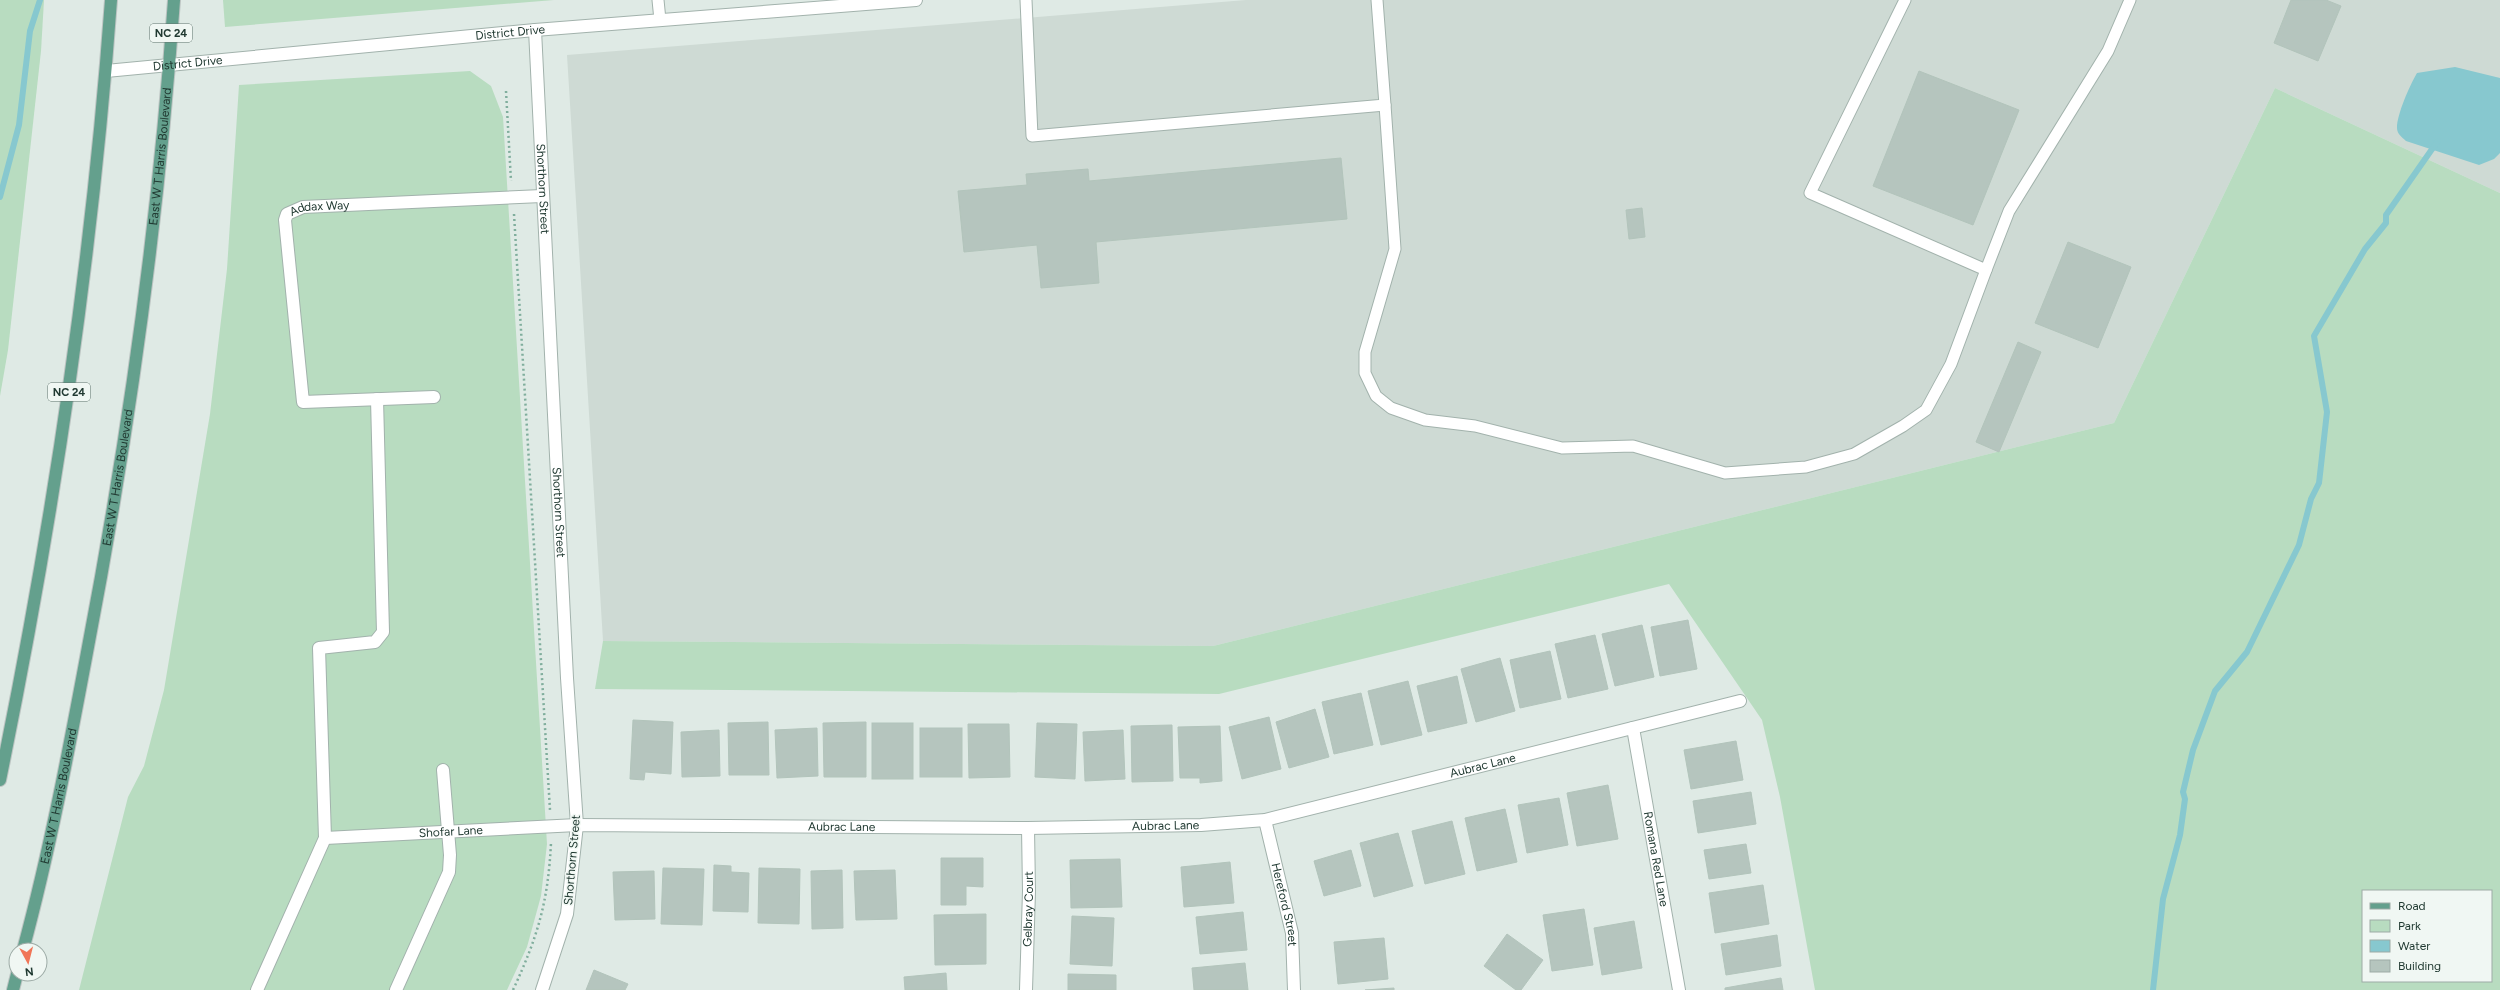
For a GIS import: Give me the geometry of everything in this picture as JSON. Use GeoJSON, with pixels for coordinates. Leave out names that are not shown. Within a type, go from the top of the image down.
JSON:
{"type":"FeatureCollection","features":[{"type":"Feature","properties":{"kind":"main road","name":"NC 24"},"geometry":{"type":"LineString","coordinates":[[0,780],[38,587],[74,362],[96,180],[111,0]]}},
{"type":"Feature","properties":{"kind":"main road","name":"East W T Harris Boulevard"},"geometry":{"type":"LineString","coordinates":[[25,942],[72,734],[124,441],[159,179],[174,0]]}},
{"type":"Feature","properties":{"kind":"street","name":"District Drive"},"geometry":{"type":"LineString","coordinates":[[106,72],[535,30],[916,0]]}},
{"type":"Feature","properties":{"kind":"street","name":"Shorthorn Street"},"geometry":{"type":"LineString","coordinates":[[535,30],[567,678],[577,825],[567,914],[542,990]]}},
{"type":"Feature","properties":{"kind":"street","name":"Addax Way"},"geometry":{"type":"LineString","coordinates":[[377,399],[303,402],[285,220],[287,214],[303,207],[542,196]]}},
{"type":"Feature","properties":{"kind":"street"},"geometry":{"type":"LineString","coordinates":[[257,990],[325,838],[319,648],[375,642],[383,632],[377,399],[434,397]]}},
{"type":"Feature","properties":{"kind":"street","name":"Aubrac Lane"},"geometry":{"type":"LineString","coordinates":[[577,825],[1028,828],[1201,825],[1265,820],[1740,701]]}},
{"type":"Feature","properties":{"kind":"street","name":"Romana Red Lane"},"geometry":{"type":"LineString","coordinates":[[1633,728],[1679,990]]}},
{"type":"Feature","properties":{"kind":"street"},"geometry":{"type":"LineString","coordinates":[[396,990],[449,872],[450,855],[443,770]]}},
{"type":"Feature","properties":{"kind":"street","name":"Hereford Street"},"geometry":{"type":"LineString","coordinates":[[1265,820],[1292,933],[1294,990]]}},
{"type":"Feature","properties":{"kind":"street","name":"Shofar Lane"},"geometry":{"type":"LineString","coordinates":[[325,838],[447,833],[577,825]]}},
{"type":"Feature","properties":{"kind":"street","name":"Gelbray Court"},"geometry":{"type":"LineString","coordinates":[[1026,990],[1029,891],[1028,828]]}},
{"type":"Feature","properties":{"kind":"lane"},"geometry":{"type":"LineString","coordinates":[[658,0],[660,20]]}},
{"type":"Feature","properties":{"kind":"lane"},"geometry":{"type":"LineString","coordinates":[[1026,0],[1032,136],[1385,105]]}},
{"type":"Feature","properties":{"kind":"lane"},"geometry":{"type":"LineString","coordinates":[[1377,0],[1395,249],[1365,352],[1365,373],[1376,396],[1391,408],[1425,420],[1475,426],[1562,448],[1633,446],[1725,473],[1813,465],[1854,454],[1903,426],[1926,410],[1951,364],[2009,211],[2108,51],[2130,0]]}},
{"type":"Feature","properties":{"kind":"lane"},"geometry":{"type":"LineString","coordinates":[[1905,0],[1810,193],[1986,270]]}},
{"type":"Feature","properties":{"kind":"path"},"geometry":{"type":"LineString","coordinates":[[506,91],[551,826],[549,881],[540,927],[513,990]]}},
{"type":"Feature","properties":{"kind":"shaded area"},"geometry":{"type":"Polygon","coordinates":[[[1246,0],[2500,0],[2500,193],[2275,88],[2114,423],[1213,646],[603,641],[567,55],[1246,0]]]}},
{"type":"Feature","properties":{"kind":"green space"},"geometry":{"type":"Polygon","coordinates":[[[0,0],[44,0],[41,51],[8,350],[0,396],[0,0]]]}},
{"type":"Feature","properties":{"kind":"green space"},"geometry":{"type":"Polygon","coordinates":[[[223,0],[554,0],[225,27],[223,0]]]}},
{"type":"Feature","properties":{"kind":"green space"},"geometry":{"type":"Polygon","coordinates":[[[470,71],[491,86],[503,117],[547,844],[541,896],[527,947],[507,990],[79,990],[128,797],[144,766],[164,690],[210,414],[227,269],[239,85],[470,71]]]}},
{"type":"Feature","properties":{"kind":"green space"},"geometry":{"type":"Polygon","coordinates":[[[2275,88],[2500,193],[2500,990],[1815,990],[1780,797],[1762,720],[1669,584],[1219,694],[595,689],[603,641],[1213,646],[2114,423],[2275,88]]]}},
{"type":"Feature","properties":{"kind":"water"},"geometry":{"type":"Polygon","coordinates":[[[2455,67],[2500,78],[2500,153],[2494,159],[2479,165],[2406,141],[2397,130],[2401,108],[2417,73],[2455,67]]]}},
{"type":"Feature","properties":{"kind":"building"},"geometry":{"type":"Polygon","coordinates":[[[2291,0],[2326,0],[2341,6],[2318,61],[2274,43],[2291,0]]]}},
{"type":"Feature","properties":{"kind":"building"},"geometry":{"type":"Polygon","coordinates":[[[1919,71],[2019,110],[1973,225],[1873,186],[1919,71]]]}},
{"type":"Feature","properties":{"kind":"building"},"geometry":{"type":"Polygon","coordinates":[[[1341,158],[1347,219],[1096,242],[1099,283],[1041,288],[1037,245],[964,252],[958,191],[1027,185],[1026,174],[1088,169],[1089,181],[1341,158]]]}},
{"type":"Feature","properties":{"kind":"building"},"geometry":{"type":"Polygon","coordinates":[[[1642,208],[1645,237],[1629,239],[1626,210],[1642,208]]]}},
{"type":"Feature","properties":{"kind":"building"},"geometry":{"type":"Polygon","coordinates":[[[2068,242],[2131,267],[2098,348],[2035,323],[2068,242]]]}},
{"type":"Feature","properties":{"kind":"building"},"geometry":{"type":"Polygon","coordinates":[[[2018,342],[2041,352],[1999,452],[1976,442],[2018,342]]]}},
{"type":"Feature","properties":{"kind":"building"},"geometry":{"type":"Polygon","coordinates":[[[1688,620],[1697,669],[1660,676],[1651,627],[1688,620]]]}},
{"type":"Feature","properties":{"kind":"building"},"geometry":{"type":"Polygon","coordinates":[[[1642,625],[1654,677],[1615,686],[1602,634],[1642,625]]]}},
{"type":"Feature","properties":{"kind":"building"},"geometry":{"type":"Polygon","coordinates":[[[1595,635],[1608,689],[1568,698],[1555,644],[1595,635]]]}},
{"type":"Feature","properties":{"kind":"building"},"geometry":{"type":"Polygon","coordinates":[[[1550,651],[1561,699],[1520,708],[1510,660],[1550,651]]]}},
{"type":"Feature","properties":{"kind":"building"},"geometry":{"type":"Polygon","coordinates":[[[1500,658],[1515,711],[1476,722],[1461,669],[1500,658]]]}},
{"type":"Feature","properties":{"kind":"building"},"geometry":{"type":"Polygon","coordinates":[[[1457,676],[1467,723],[1428,732],[1417,686],[1457,676]]]}},
{"type":"Feature","properties":{"kind":"building"},"geometry":{"type":"Polygon","coordinates":[[[1408,681],[1422,735],[1381,745],[1368,691],[1408,681]]]}},
{"type":"Feature","properties":{"kind":"building"},"geometry":{"type":"Polygon","coordinates":[[[1361,693],[1373,745],[1334,754],[1322,702],[1361,693]]]}},
{"type":"Feature","properties":{"kind":"building"},"geometry":{"type":"Polygon","coordinates":[[[1315,709],[1329,757],[1289,768],[1276,722],[1315,709]]]}},
{"type":"Feature","properties":{"kind":"building"},"geometry":{"type":"Polygon","coordinates":[[[1269,717],[1281,769],[1242,779],[1229,727],[1269,717]]]}},
{"type":"Feature","properties":{"kind":"building"},"geometry":{"type":"Polygon","coordinates":[[[633,720],[673,722],[671,774],[645,772],[644,780],[630,779],[633,720]]]}},
{"type":"Feature","properties":{"kind":"building"},"geometry":{"type":"Polygon","coordinates":[[[768,722],[769,775],[729,775],[728,723],[768,722]]]}},
{"type":"Feature","properties":{"kind":"building"},"geometry":{"type":"Polygon","coordinates":[[[866,722],[866,777],[824,777],[823,723],[866,722]]]}},
{"type":"Feature","properties":{"kind":"building"},"geometry":{"type":"Polygon","coordinates":[[[872,723],[913,723],[913,779],[872,779],[872,723]]]}},
{"type":"Feature","properties":{"kind":"building"},"geometry":{"type":"Polygon","coordinates":[[[1037,723],[1077,724],[1075,779],[1035,777],[1037,723]]]}},
{"type":"Feature","properties":{"kind":"building"},"geometry":{"type":"Polygon","coordinates":[[[968,724],[1009,724],[1010,777],[969,778],[968,724]]]}},
{"type":"Feature","properties":{"kind":"building"},"geometry":{"type":"Polygon","coordinates":[[[1172,725],[1173,781],[1132,782],[1131,726],[1172,725]]]}},
{"type":"Feature","properties":{"kind":"building"},"geometry":{"type":"Polygon","coordinates":[[[1220,726],[1222,781],[1200,783],[1200,778],[1180,778],[1178,727],[1220,726]]]}},
{"type":"Feature","properties":{"kind":"building"},"geometry":{"type":"Polygon","coordinates":[[[817,728],[818,776],[777,778],[775,730],[817,728]]]}},
{"type":"Feature","properties":{"kind":"building"},"geometry":{"type":"Polygon","coordinates":[[[920,728],[962,728],[962,777],[920,777],[920,728]]]}},
{"type":"Feature","properties":{"kind":"building"},"geometry":{"type":"Polygon","coordinates":[[[719,730],[720,776],[682,777],[681,732],[719,730]]]}},
{"type":"Feature","properties":{"kind":"building"},"geometry":{"type":"Polygon","coordinates":[[[1123,730],[1125,779],[1085,781],[1083,732],[1123,730]]]}},
{"type":"Feature","properties":{"kind":"building"},"geometry":{"type":"Polygon","coordinates":[[[1736,741],[1743,780],[1691,789],[1684,750],[1736,741]]]}},
{"type":"Feature","properties":{"kind":"building"},"geometry":{"type":"Polygon","coordinates":[[[1608,785],[1618,839],[1577,846],[1567,793],[1608,785]]]}},
{"type":"Feature","properties":{"kind":"building"},"geometry":{"type":"Polygon","coordinates":[[[1751,792],[1756,824],[1698,833],[1693,801],[1751,792]]]}},
{"type":"Feature","properties":{"kind":"building"},"geometry":{"type":"Polygon","coordinates":[[[1559,798],[1568,845],[1527,853],[1518,805],[1559,798]]]}},
{"type":"Feature","properties":{"kind":"building"},"geometry":{"type":"Polygon","coordinates":[[[1505,809],[1517,862],[1477,871],[1465,818],[1505,809]]]}},
{"type":"Feature","properties":{"kind":"building"},"geometry":{"type":"Polygon","coordinates":[[[1452,821],[1465,874],[1425,884],[1412,831],[1452,821]]]}},
{"type":"Feature","properties":{"kind":"building"},"geometry":{"type":"Polygon","coordinates":[[[1398,833],[1413,886],[1374,897],[1360,843],[1398,833]]]}},
{"type":"Feature","properties":{"kind":"building"},"geometry":{"type":"Polygon","coordinates":[[[1746,844],[1751,873],[1709,879],[1704,850],[1746,844]]]}},
{"type":"Feature","properties":{"kind":"building"},"geometry":{"type":"Polygon","coordinates":[[[1351,850],[1361,886],[1324,896],[1314,861],[1351,850]]]}},
{"type":"Feature","properties":{"kind":"building"},"geometry":{"type":"Polygon","coordinates":[[[941,858],[983,858],[983,887],[966,886],[966,905],[941,905],[941,858]]]}},
{"type":"Feature","properties":{"kind":"building"},"geometry":{"type":"Polygon","coordinates":[[[1120,859],[1122,907],[1071,908],[1070,860],[1120,859]]]}},
{"type":"Feature","properties":{"kind":"building"},"geometry":{"type":"Polygon","coordinates":[[[1230,862],[1234,903],[1184,907],[1181,867],[1230,862]]]}},
{"type":"Feature","properties":{"kind":"building"},"geometry":{"type":"Polygon","coordinates":[[[714,865],[731,866],[731,872],[749,873],[748,912],[713,911],[714,865]]]}},
{"type":"Feature","properties":{"kind":"building"},"geometry":{"type":"Polygon","coordinates":[[[663,868],[704,869],[702,925],[661,924],[663,868]]]}},
{"type":"Feature","properties":{"kind":"building"},"geometry":{"type":"Polygon","coordinates":[[[759,868],[800,869],[799,924],[758,923],[759,868]]]}},
{"type":"Feature","properties":{"kind":"building"},"geometry":{"type":"Polygon","coordinates":[[[842,870],[843,928],[812,929],[811,871],[842,870]]]}},
{"type":"Feature","properties":{"kind":"building"},"geometry":{"type":"Polygon","coordinates":[[[895,870],[897,919],[856,920],[854,871],[895,870]]]}},
{"type":"Feature","properties":{"kind":"building"},"geometry":{"type":"Polygon","coordinates":[[[654,871],[655,919],[615,920],[613,872],[654,871]]]}},
{"type":"Feature","properties":{"kind":"building"},"geometry":{"type":"Polygon","coordinates":[[[1763,885],[1769,924],[1715,933],[1709,893],[1763,885]]]}},
{"type":"Feature","properties":{"kind":"building"},"geometry":{"type":"Polygon","coordinates":[[[1584,909],[1593,965],[1552,971],[1543,915],[1584,909]]]}},
{"type":"Feature","properties":{"kind":"building"},"geometry":{"type":"Polygon","coordinates":[[[1243,912],[1247,950],[1200,954],[1196,917],[1243,912]]]}},
{"type":"Feature","properties":{"kind":"building"},"geometry":{"type":"Polygon","coordinates":[[[986,914],[986,964],[935,965],[934,915],[986,914]]]}},
{"type":"Feature","properties":{"kind":"building"},"geometry":{"type":"Polygon","coordinates":[[[1072,916],[1114,918],[1112,966],[1070,964],[1072,916]]]}},
{"type":"Feature","properties":{"kind":"building"},"geometry":{"type":"Polygon","coordinates":[[[1634,921],[1642,968],[1602,975],[1594,928],[1634,921]]]}},
{"type":"Feature","properties":{"kind":"building"},"geometry":{"type":"Polygon","coordinates":[[[1507,934],[1543,960],[1521,990],[1516,990],[1484,966],[1507,934]]]}},
{"type":"Feature","properties":{"kind":"building"},"geometry":{"type":"Polygon","coordinates":[[[1777,935],[1781,966],[1726,975],[1721,944],[1777,935]]]}},
{"type":"Feature","properties":{"kind":"building"},"geometry":{"type":"Polygon","coordinates":[[[1384,938],[1388,979],[1338,984],[1334,942],[1384,938]]]}},
{"type":"Feature","properties":{"kind":"building"},"geometry":{"type":"Polygon","coordinates":[[[1245,963],[1248,990],[1194,990],[1192,968],[1245,963]]]}},
{"type":"Feature","properties":{"kind":"building"},"geometry":{"type":"Polygon","coordinates":[[[594,970],[628,984],[625,990],[586,990],[594,970]]]}},
{"type":"Feature","properties":{"kind":"building"},"geometry":{"type":"Polygon","coordinates":[[[946,973],[947,990],[905,990],[904,977],[946,973]]]}},
{"type":"Feature","properties":{"kind":"building"},"geometry":{"type":"Polygon","coordinates":[[[1068,974],[1116,975],[1116,990],[1068,990],[1068,974]]]}},
{"type":"Feature","properties":{"kind":"building"},"geometry":{"type":"Polygon","coordinates":[[[1781,978],[1783,990],[1725,990],[1725,988],[1781,978]]]}},
{"type":"Feature","properties":{"kind":"building"},"geometry":{"type":"Polygon","coordinates":[[[1394,988],[1394,990],[1365,990],[1394,988]]]}},
{"type":"Feature","properties":{"kind":"waterway"},"geometry":{"type":"LineString","coordinates":[[0,197],[19,125],[30,31],[40,0]]}},
{"type":"Feature","properties":{"kind":"waterway"},"geometry":{"type":"LineString","coordinates":[[2153,990],[2163,899],[2180,835],[2185,799],[2183,792],[2193,750],[2215,691],[2247,652],[2299,545],[2311,499],[2319,483],[2327,412],[2314,336],[2365,249],[2386,223],[2386,215],[2437,142]]}}]}
